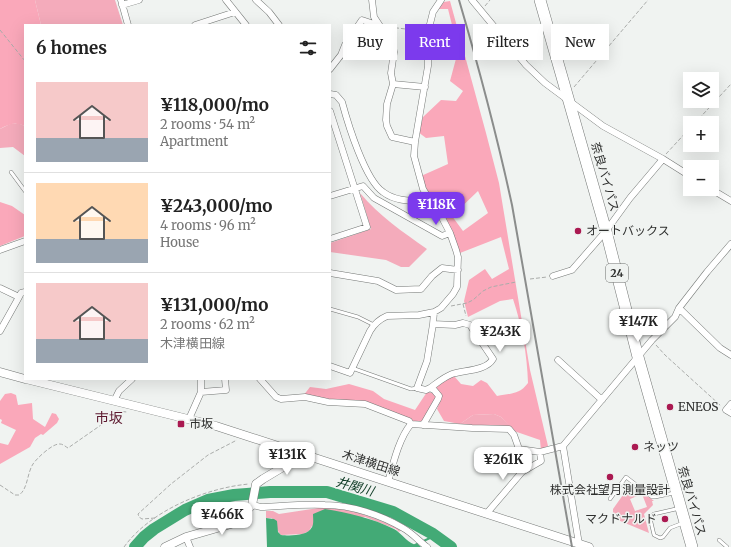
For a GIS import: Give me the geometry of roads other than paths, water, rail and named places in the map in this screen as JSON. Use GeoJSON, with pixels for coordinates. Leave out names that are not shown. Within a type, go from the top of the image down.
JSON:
{"type":"FeatureCollection","features":[{"type":"Feature","properties":{"kind":"highway","name":"奈良バイパス"},"geometry":{"type":"LineString","coordinates":[[540,0],[606,230],[638,357],[692,547]]}},
{"type":"Feature","properties":{"kind":"main road","name":"木津横田線"},"geometry":{"type":"LineString","coordinates":[[0,372],[24,378]]}},
{"type":"Feature","properties":{"kind":"main road","name":"木津横田線"},"geometry":{"type":"LineString","coordinates":[[33,380],[189,419],[242,434],[590,547]]}},
{"type":"Feature","properties":{"kind":"main road"},"geometry":{"type":"LineString","coordinates":[[165,547],[186,537],[231,524],[243,516],[252,503],[256,485],[262,479],[288,464],[301,453]]}},
{"type":"Feature","properties":{"kind":"street"},"geometry":{"type":"LineString","coordinates":[[128,24],[121,3],[139,0]]}},
{"type":"Feature","properties":{"kind":"street"},"geometry":{"type":"LineString","coordinates":[[226,0],[245,24]]}},
{"type":"Feature","properties":{"kind":"street"},"geometry":{"type":"LineString","coordinates":[[256,0],[269,12],[278,24]]}},
{"type":"Feature","properties":{"kind":"street"},"geometry":{"type":"LineString","coordinates":[[372,0],[374,17],[379,24]]}},
{"type":"Feature","properties":{"kind":"street"},"geometry":{"type":"LineString","coordinates":[[331,366],[350,373],[374,326],[387,316],[419,315],[434,312],[441,308],[457,287],[458,258],[450,233],[438,210],[423,189],[414,156],[428,66],[428,32],[433,12],[441,0]]}},
{"type":"Feature","properties":{"kind":"street"},"geometry":{"type":"LineString","coordinates":[[472,0],[526,65],[545,83],[568,98],[603,126],[683,172]]}},
{"type":"Feature","properties":{"kind":"street"},"geometry":{"type":"LineString","coordinates":[[198,24],[235,12]]}},
{"type":"Feature","properties":{"kind":"street"},"geometry":{"type":"LineString","coordinates":[[359,24],[362,20],[374,24]]}},
{"type":"Feature","properties":{"kind":"street"},"geometry":{"type":"LineString","coordinates":[[331,68],[343,50]]}},
{"type":"Feature","properties":{"kind":"street"},"geometry":{"type":"LineString","coordinates":[[393,60],[391,73],[393,84],[387,104],[387,126],[392,137],[415,142]]}},
{"type":"Feature","properties":{"kind":"street"},"geometry":{"type":"LineString","coordinates":[[393,84],[425,86]]}},
{"type":"Feature","properties":{"kind":"street"},"geometry":{"type":"LineString","coordinates":[[331,94],[336,95],[342,102],[367,172],[381,191],[398,199],[431,202]]}},
{"type":"Feature","properties":{"kind":"street"},"geometry":{"type":"LineString","coordinates":[[331,115],[367,227],[331,239]]}},
{"type":"Feature","properties":{"kind":"street"},"geometry":{"type":"LineString","coordinates":[[553,276],[572,270],[663,159]]}},
{"type":"Feature","properties":{"kind":"street"},"geometry":{"type":"LineString","coordinates":[[331,196],[363,186],[374,198],[442,236],[450,233]]}},
{"type":"Feature","properties":{"kind":"street"},"geometry":{"type":"LineString","coordinates":[[719,194],[731,201]]}},
{"type":"Feature","properties":{"kind":"street"},"geometry":{"type":"LineString","coordinates":[[0,250],[24,241]]}},
{"type":"Feature","properties":{"kind":"street"},"geometry":{"type":"LineString","coordinates":[[519,449],[540,452],[563,446],[652,340],[675,317],[679,308],[706,272],[731,244]]}},
{"type":"Feature","properties":{"kind":"street"},"geometry":{"type":"LineString","coordinates":[[331,273],[378,281],[396,290],[403,290],[421,289],[432,276],[442,268],[458,270]]}},
{"type":"Feature","properties":{"kind":"street"},"geometry":{"type":"LineString","coordinates":[[0,288],[19,297]]}},
{"type":"Feature","properties":{"kind":"street"},"geometry":{"type":"LineString","coordinates":[[0,331],[21,293],[24,292]]}},
{"type":"Feature","properties":{"kind":"street"},"geometry":{"type":"LineString","coordinates":[[679,308],[720,348],[731,355]]}},
{"type":"Feature","properties":{"kind":"street"},"geometry":{"type":"LineString","coordinates":[[433,324],[455,325],[463,323],[470,325],[493,359],[491,362],[479,368],[450,374],[426,390],[417,388],[427,361],[434,312]]}},
{"type":"Feature","properties":{"kind":"street"},"geometry":{"type":"LineString","coordinates":[[558,360],[602,400]]}},
{"type":"Feature","properties":{"kind":"street"},"geometry":{"type":"LineString","coordinates":[[114,401],[120,390],[131,380]]}},
{"type":"Feature","properties":{"kind":"street"},"geometry":{"type":"LineString","coordinates":[[189,419],[202,392],[201,380]]}},
{"type":"Feature","properties":{"kind":"street"},"geometry":{"type":"LineString","coordinates":[[202,392],[226,390],[226,380]]}},
{"type":"Feature","properties":{"kind":"street"},"geometry":{"type":"LineString","coordinates":[[261,380],[276,397],[281,399],[305,397],[328,402],[365,404],[409,421],[411,424],[509,429],[514,435],[519,449],[522,472]]}},
{"type":"Feature","properties":{"kind":"street"},"geometry":{"type":"LineString","coordinates":[[423,425],[438,400],[437,393],[430,388]]}},
{"type":"Feature","properties":{"kind":"street"},"geometry":{"type":"LineString","coordinates":[[729,412],[731,404]]}},
{"type":"Feature","properties":{"kind":"street"},"geometry":{"type":"LineString","coordinates":[[388,482],[400,445],[407,428],[411,424]]}},
{"type":"Feature","properties":{"kind":"street"},"geometry":{"type":"LineString","coordinates":[[563,446],[579,544]]}},
{"type":"Feature","properties":{"kind":"street"},"geometry":{"type":"LineString","coordinates":[[487,513],[522,472],[541,461],[540,452]]}},
{"type":"Feature","properties":{"kind":"street"},"geometry":{"type":"LineString","coordinates":[[252,503],[261,507],[325,505],[342,506],[389,521],[404,529],[423,544]]}},
{"type":"Feature","properties":{"kind":"street"},"geometry":{"type":"LineString","coordinates":[[186,537],[190,547]]}},
{"type":"Feature","properties":{"kind":"lane"},"geometry":{"type":"LineString","coordinates":[[11,172],[24,190]]}},
{"type":"Feature","properties":{"kind":"lane"},"geometry":{"type":"LineString","coordinates":[[331,309],[358,317],[374,326]]}},
{"type":"Feature","properties":{"kind":"lane"},"geometry":{"type":"LineString","coordinates":[[352,368],[411,389],[417,388]]}},
{"type":"Feature","properties":{"kind":"lane"},"geometry":{"type":"LineString","coordinates":[[610,499],[626,476],[652,497],[676,493]]}},
{"type":"Feature","properties":{"kind":"lane"},"geometry":{"type":"LineString","coordinates":[[680,508],[650,516],[654,535],[660,538],[663,537],[670,528],[685,523]]}},
{"type":"Feature","properties":{"kind":"lane"},"geometry":{"type":"LineString","coordinates":[[719,540],[727,547]]}},
{"type":"Feature","properties":{"kind":"waterway","name":"井関川"},"geometry":{"type":"LineString","coordinates":[[135,547],[154,529],[185,510],[208,500],[234,495],[270,492],[327,492],[393,512],[433,534],[451,547]]}},
{"type":"Feature","properties":{"kind":"waterway"},"geometry":{"type":"LineString","coordinates":[[415,545],[430,538],[433,534]]}},
{"type":"Feature","properties":{"kind":"railway"},"geometry":{"type":"LineString","coordinates":[[459,0],[474,51],[512,205],[572,547]]}},
{"type":"Feature","properties":{"kind":"place","name":"オートバックス"},"geometry":{"type":"Point","coordinates":[578,231]}},
{"type":"Feature","properties":{"kind":"place","name":"ENEOS"},"geometry":{"type":"Point","coordinates":[670,407]}},
{"type":"Feature","properties":{"kind":"place","name":"市坂"},"geometry":{"type":"Point","coordinates":[181,424]}},
{"type":"Feature","properties":{"kind":"place","name":"ネッツ"},"geometry":{"type":"Point","coordinates":[635,447]}},
{"type":"Feature","properties":{"kind":"place","name":"株式会社望月測量設計"},"geometry":{"type":"Point","coordinates":[610,477]}},
{"type":"Feature","properties":{"kind":"place","name":"マクドナルド"},"geometry":{"type":"Point","coordinates":[665,519]}},
{"type":"Feature","properties":{"kind":"district","name":"市坂"},"geometry":{"type":"Point","coordinates":[109,418]}}]}
